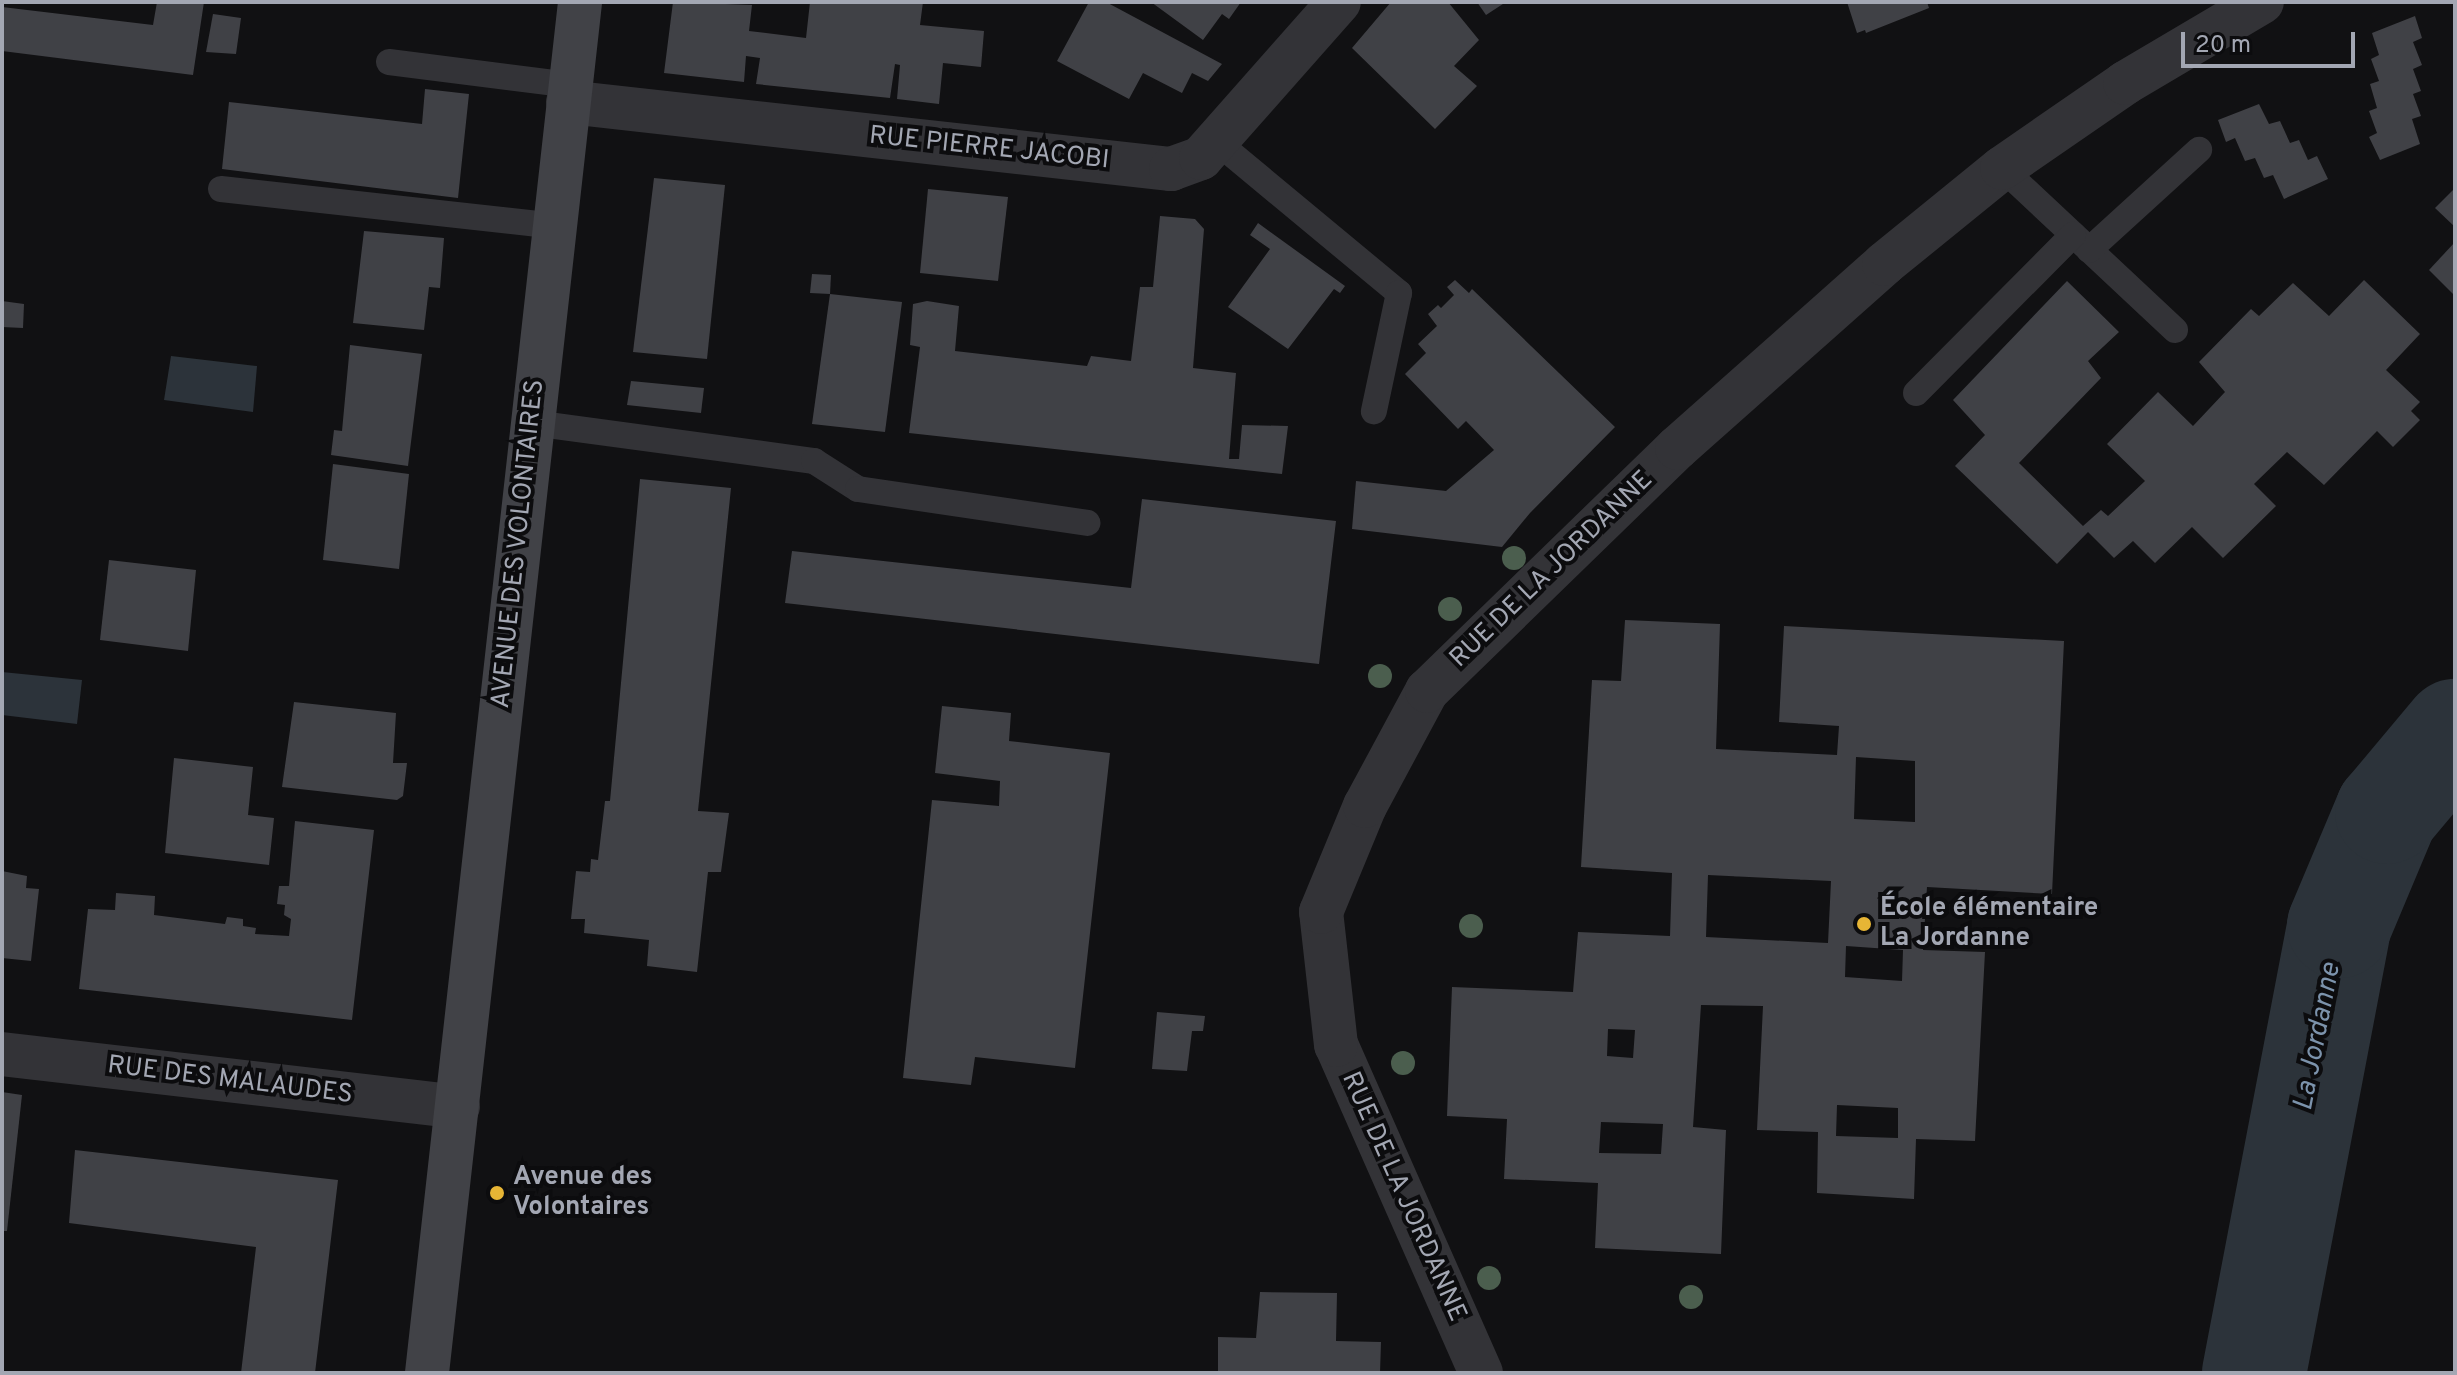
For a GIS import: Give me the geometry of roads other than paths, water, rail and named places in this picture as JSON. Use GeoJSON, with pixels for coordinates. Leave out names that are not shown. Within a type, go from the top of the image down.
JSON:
{"type":"FeatureCollection","features":[{"type":"Feature","properties":{"kind":"main road","name":"AVENUE DES VOLONTAIRES"},"geometry":{"type":"LineString","coordinates":[[427,1373],[580,2]]}},
{"type":"Feature","properties":{"kind":"street","name":"RUE PIERRE JACOBI"},"geometry":{"type":"LineString","coordinates":[[569,93],[1171,169],[1201,158],[1339,2]]}},
{"type":"Feature","properties":{"kind":"street","name":"RUE DE LA JORDANNE"},"geometry":{"type":"LineString","coordinates":[[1481,1373],[1336,1045],[1321,912],[1365,806],[1427,691],[1677,448],[1787,347],[2002,168],[2125,83],[2262,2]]}},
{"type":"Feature","properties":{"kind":"street","name":"RUE DES MALAUDES"},"geometry":{"type":"LineString","coordinates":[[2,1054],[458,1107]]}},
{"type":"Feature","properties":{"kind":"lane"},"geometry":{"type":"LineString","coordinates":[[389,62],[569,93]]}},
{"type":"Feature","properties":{"kind":"lane"},"geometry":{"type":"LineString","coordinates":[[1216,141],[1399,293],[1374,411]]}},
{"type":"Feature","properties":{"kind":"lane"},"geometry":{"type":"LineString","coordinates":[[1916,393],[2081,242],[2199,150]]}},
{"type":"Feature","properties":{"kind":"lane"},"geometry":{"type":"LineString","coordinates":[[2002,168],[2175,330]]}},
{"type":"Feature","properties":{"kind":"lane"},"geometry":{"type":"LineString","coordinates":[[221,189],[554,226]]}},
{"type":"Feature","properties":{"kind":"lane"},"geometry":{"type":"LineString","coordinates":[[533,423],[814,461],[858,489],[1088,523]]}},
{"type":"Feature","properties":{"kind":"waterway","name":"La Jordanne"},"geometry":{"type":"LineString","coordinates":[[2254,1373],[2339,926],[2387,812],[2455,731]]}},
{"type":"Feature","properties":{"kind":"place","name":"École élémentaire La Jordanne"},"geometry":{"type":"Point","coordinates":[1864,924]}},
{"type":"Feature","properties":{"kind":"place","name":"Avenue des Volontaires"},"geometry":{"type":"Point","coordinates":[497,1193]}}]}
